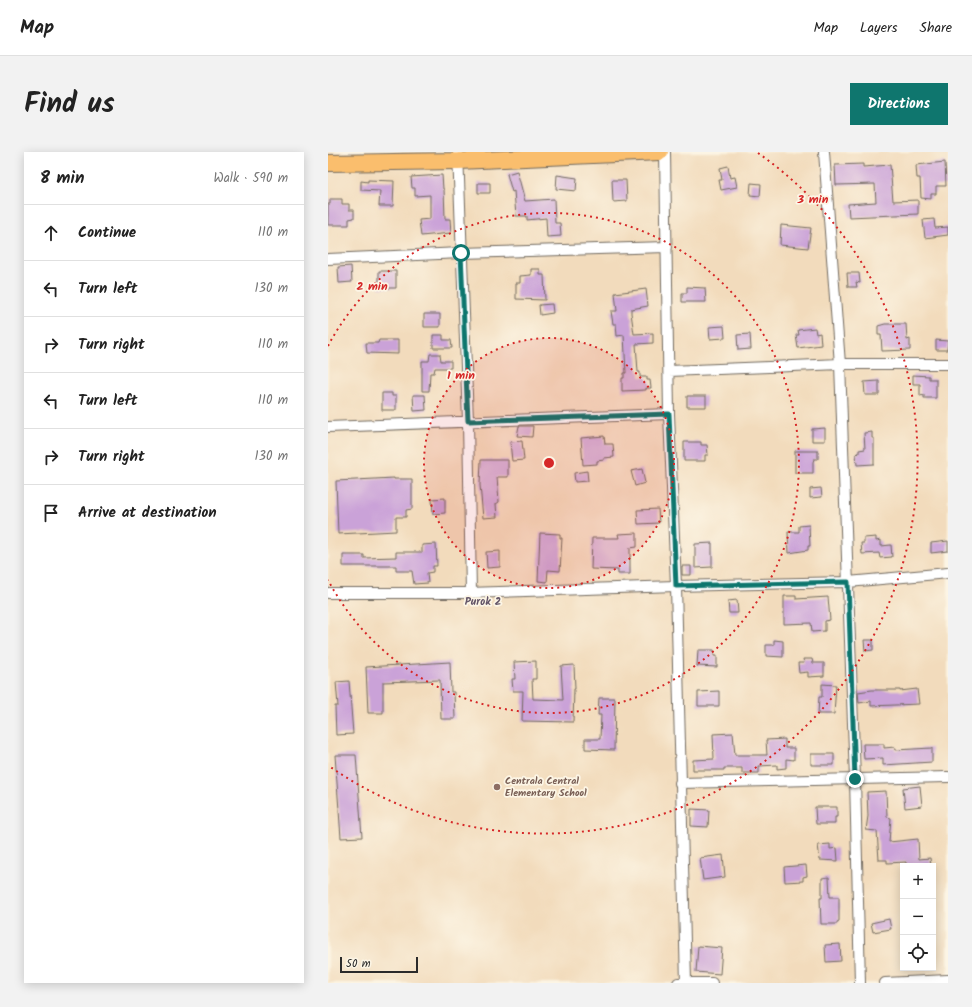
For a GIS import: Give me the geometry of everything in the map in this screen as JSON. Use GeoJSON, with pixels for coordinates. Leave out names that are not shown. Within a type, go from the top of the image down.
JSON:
{"type":"FeatureCollection","features":[{"type":"Feature","properties":{"kind":"main road"},"geometry":{"type":"LineString","coordinates":[[328,163],[458,156],[660,152]]}},
{"type":"Feature","properties":{"kind":"street"},"geometry":{"type":"LineString","coordinates":[[665,152],[669,414],[676,586],[686,983]]}},
{"type":"Feature","properties":{"kind":"street"},"geometry":{"type":"LineString","coordinates":[[824,152],[840,364],[855,779],[860,983]]}},
{"type":"Feature","properties":{"kind":"street"},"geometry":{"type":"LineString","coordinates":[[458,156],[468,421],[471,593]]}},
{"type":"Feature","properties":{"kind":"street"},"geometry":{"type":"LineString","coordinates":[[328,259],[461,253],[667,247]]}},
{"type":"Feature","properties":{"kind":"street"},"geometry":{"type":"LineString","coordinates":[[669,371],[840,364],[948,364]]}},
{"type":"Feature","properties":{"kind":"street"},"geometry":{"type":"LineString","coordinates":[[328,427],[669,414]]}},
{"type":"Feature","properties":{"kind":"street"},"geometry":{"type":"LineString","coordinates":[[328,593],[471,593],[848,582],[948,573]]}},
{"type":"Feature","properties":{"kind":"street"},"geometry":{"type":"LineString","coordinates":[[680,783],[948,776]]}},
{"type":"Feature","properties":{"kind":"street"},"geometry":{"type":"LineString","coordinates":[[885,983],[948,980]]}},
{"type":"Feature","properties":{"kind":"street"},"geometry":{"type":"LineString","coordinates":[[678,983],[712,983]]}},
{"type":"Feature","properties":{"kind":"building"},"geometry":{"type":"Polygon","coordinates":[[[945,162],[946,186],[936,186],[936,194],[931,194],[931,199],[921,198],[920,178],[917,178],[916,165],[945,162]]]}},
{"type":"Feature","properties":{"kind":"building"},"geometry":{"type":"Polygon","coordinates":[[[863,164],[863,167],[890,165],[893,201],[918,200],[918,214],[849,217],[848,204],[876,202],[875,184],[836,185],[835,165],[863,164]]]}},
{"type":"Feature","properties":{"kind":"building"},"geometry":{"type":"Polygon","coordinates":[[[728,166],[730,178],[735,177],[737,187],[721,190],[719,180],[722,180],[720,168],[728,166]]]}},
{"type":"Feature","properties":{"kind":"building"},"geometry":{"type":"Polygon","coordinates":[[[517,171],[525,201],[554,199],[555,223],[560,223],[561,236],[547,237],[546,218],[527,220],[527,216],[516,216],[514,191],[512,192],[507,174],[517,171]]]}},
{"type":"Feature","properties":{"kind":"building"},"geometry":{"type":"Polygon","coordinates":[[[442,175],[445,219],[450,219],[451,233],[421,236],[419,220],[430,219],[430,195],[415,196],[415,188],[412,188],[411,177],[442,175]]]}},
{"type":"Feature","properties":{"kind":"building"},"geometry":{"type":"Polygon","coordinates":[[[557,175],[577,178],[576,191],[556,189],[557,175]]]}},
{"type":"Feature","properties":{"kind":"building"},"geometry":{"type":"Polygon","coordinates":[[[368,180],[394,181],[393,206],[379,206],[380,191],[361,190],[361,181],[368,182],[368,180]]]}},
{"type":"Feature","properties":{"kind":"building"},"geometry":{"type":"Polygon","coordinates":[[[612,180],[626,180],[627,201],[613,202],[612,180]]]}},
{"type":"Feature","properties":{"kind":"building"},"geometry":{"type":"Polygon","coordinates":[[[478,183],[490,183],[490,193],[478,193],[478,183]]]}},
{"type":"Feature","properties":{"kind":"building"},"geometry":{"type":"Polygon","coordinates":[[[751,183],[761,184],[760,196],[750,195],[751,183]]]}},
{"type":"Feature","properties":{"kind":"building"},"geometry":{"type":"Polygon","coordinates":[[[330,199],[342,199],[342,204],[349,204],[349,210],[354,210],[354,218],[349,219],[349,225],[328,225],[328,204],[330,204],[330,199]]]}},
{"type":"Feature","properties":{"kind":"building"},"geometry":{"type":"Polygon","coordinates":[[[934,219],[935,228],[948,227],[948,235],[925,238],[923,220],[934,219]]]}},
{"type":"Feature","properties":{"kind":"building"},"geometry":{"type":"Polygon","coordinates":[[[781,225],[811,228],[808,248],[780,245],[781,225]]]}},
{"type":"Feature","properties":{"kind":"building"},"geometry":{"type":"Polygon","coordinates":[[[351,266],[352,282],[339,283],[338,267],[351,266]]]}},
{"type":"Feature","properties":{"kind":"building"},"geometry":{"type":"Polygon","coordinates":[[[531,269],[540,269],[540,275],[544,275],[545,300],[516,299],[516,283],[520,283],[520,276],[531,275],[531,269]]]}},
{"type":"Feature","properties":{"kind":"building"},"geometry":{"type":"Polygon","coordinates":[[[379,271],[396,271],[396,288],[379,288],[379,271]]]}},
{"type":"Feature","properties":{"kind":"building"},"geometry":{"type":"Polygon","coordinates":[[[847,273],[859,273],[860,283],[856,282],[857,287],[848,287],[847,273]]]}},
{"type":"Feature","properties":{"kind":"building"},"geometry":{"type":"Polygon","coordinates":[[[687,287],[705,288],[706,302],[682,302],[682,293],[687,293],[687,287]]]}},
{"type":"Feature","properties":{"kind":"building"},"geometry":{"type":"Polygon","coordinates":[[[646,289],[648,306],[631,309],[631,313],[634,334],[653,333],[653,343],[636,344],[638,372],[640,372],[640,377],[647,377],[647,380],[650,380],[651,388],[646,388],[646,390],[622,391],[622,378],[624,378],[624,373],[626,373],[624,335],[617,336],[616,324],[613,324],[611,311],[617,311],[615,293],[646,289]]]}},
{"type":"Feature","properties":{"kind":"building"},"geometry":{"type":"Polygon","coordinates":[[[552,304],[553,313],[540,315],[539,305],[552,304]]]}},
{"type":"Feature","properties":{"kind":"building"},"geometry":{"type":"Polygon","coordinates":[[[424,314],[440,314],[440,327],[424,327],[424,314]]]}},
{"type":"Feature","properties":{"kind":"building"},"geometry":{"type":"Polygon","coordinates":[[[885,324],[906,324],[907,340],[910,339],[910,350],[882,351],[881,335],[878,335],[878,326],[885,324]]]}},
{"type":"Feature","properties":{"kind":"building"},"geometry":{"type":"Polygon","coordinates":[[[724,326],[725,338],[710,339],[709,327],[724,326]]]}},
{"type":"Feature","properties":{"kind":"building"},"geometry":{"type":"Polygon","coordinates":[[[815,328],[816,334],[820,333],[821,345],[798,348],[796,335],[799,335],[798,330],[815,328]]]}},
{"type":"Feature","properties":{"kind":"building"},"geometry":{"type":"Polygon","coordinates":[[[750,334],[751,349],[738,350],[737,335],[750,334]]]}},
{"type":"Feature","properties":{"kind":"building"},"geometry":{"type":"Polygon","coordinates":[[[433,335],[443,335],[443,340],[451,340],[452,348],[433,348],[433,335]]]}},
{"type":"Feature","properties":{"kind":"building"},"geometry":{"type":"Polygon","coordinates":[[[379,340],[398,340],[398,354],[367,353],[366,343],[378,343],[379,340]]]}},
{"type":"Feature","properties":{"kind":"building"},"geometry":{"type":"Polygon","coordinates":[[[936,340],[948,341],[947,350],[936,350],[936,340]]]}},
{"type":"Feature","properties":{"kind":"building"},"geometry":{"type":"Polygon","coordinates":[[[430,354],[440,354],[441,361],[451,361],[451,368],[435,368],[434,373],[430,373],[429,391],[422,391],[422,361],[429,361],[430,354]]]}},
{"type":"Feature","properties":{"kind":"building"},"geometry":{"type":"Polygon","coordinates":[[[913,375],[929,376],[929,379],[936,379],[936,398],[924,398],[924,395],[920,396],[920,384],[913,384],[913,375]]]}},
{"type":"Feature","properties":{"kind":"building"},"geometry":{"type":"Polygon","coordinates":[[[879,381],[879,395],[865,395],[864,382],[879,381]]]}},
{"type":"Feature","properties":{"kind":"building"},"geometry":{"type":"Polygon","coordinates":[[[382,393],[392,393],[392,396],[396,396],[396,410],[382,410],[382,393]]]}},
{"type":"Feature","properties":{"kind":"building"},"geometry":{"type":"Polygon","coordinates":[[[413,395],[425,395],[426,410],[414,411],[413,395]]]}},
{"type":"Feature","properties":{"kind":"building"},"geometry":{"type":"Polygon","coordinates":[[[687,396],[706,396],[706,407],[687,407],[687,396]]]}},
{"type":"Feature","properties":{"kind":"building"},"geometry":{"type":"Polygon","coordinates":[[[519,426],[533,426],[532,437],[517,436],[519,426]]]}},
{"type":"Feature","properties":{"kind":"building"},"geometry":{"type":"Polygon","coordinates":[[[825,428],[825,441],[812,441],[812,429],[825,428]]]}},
{"type":"Feature","properties":{"kind":"building"},"geometry":{"type":"Polygon","coordinates":[[[872,432],[872,438],[874,438],[874,464],[857,465],[856,454],[859,453],[859,450],[865,449],[864,433],[872,432]]]}},
{"type":"Feature","properties":{"kind":"building"},"geometry":{"type":"Polygon","coordinates":[[[604,436],[605,444],[613,444],[614,457],[604,458],[604,460],[597,461],[597,464],[583,465],[581,438],[604,436]]]}},
{"type":"Feature","properties":{"kind":"building"},"geometry":{"type":"Polygon","coordinates":[[[522,441],[524,460],[512,461],[510,442],[522,441]]]}},
{"type":"Feature","properties":{"kind":"building"},"geometry":{"type":"Polygon","coordinates":[[[684,442],[701,442],[701,445],[707,445],[708,455],[705,455],[705,461],[684,461],[684,442]]]}},
{"type":"Feature","properties":{"kind":"building"},"geometry":{"type":"Polygon","coordinates":[[[795,451],[818,451],[818,459],[814,459],[813,462],[813,473],[795,473],[795,451]]]}},
{"type":"Feature","properties":{"kind":"building"},"geometry":{"type":"Polygon","coordinates":[[[481,460],[508,460],[508,477],[497,477],[499,502],[496,504],[497,517],[483,518],[480,485],[481,460]]]}},
{"type":"Feature","properties":{"kind":"building"},"geometry":{"type":"Polygon","coordinates":[[[642,469],[645,483],[635,486],[631,471],[642,469]]]}},
{"type":"Feature","properties":{"kind":"building"},"geometry":{"type":"Polygon","coordinates":[[[587,471],[588,481],[575,482],[574,473],[587,471]]]}},
{"type":"Feature","properties":{"kind":"building"},"geometry":{"type":"Polygon","coordinates":[[[394,478],[412,479],[412,509],[406,510],[406,517],[396,517],[396,531],[338,534],[336,481],[394,478]]]}},
{"type":"Feature","properties":{"kind":"building"},"geometry":{"type":"Polygon","coordinates":[[[821,488],[822,497],[810,498],[810,489],[821,488]]]}},
{"type":"Feature","properties":{"kind":"building"},"geometry":{"type":"Polygon","coordinates":[[[445,498],[445,513],[433,514],[432,499],[445,498]]]}},
{"type":"Feature","properties":{"kind":"building"},"geometry":{"type":"Polygon","coordinates":[[[658,509],[659,523],[638,524],[637,510],[658,509]]]}},
{"type":"Feature","properties":{"kind":"building"},"geometry":{"type":"Polygon","coordinates":[[[809,525],[810,546],[808,546],[808,550],[789,553],[788,532],[799,532],[799,526],[809,525]]]}},
{"type":"Feature","properties":{"kind":"building"},"geometry":{"type":"Polygon","coordinates":[[[540,533],[560,534],[560,538],[562,538],[560,571],[548,570],[547,582],[538,581],[540,533]]]}},
{"type":"Feature","properties":{"kind":"building"},"geometry":{"type":"Polygon","coordinates":[[[637,533],[637,547],[630,548],[630,574],[618,574],[618,570],[591,569],[592,538],[619,538],[618,534],[637,533]]]}},
{"type":"Feature","properties":{"kind":"building"},"geometry":{"type":"Polygon","coordinates":[[[876,537],[876,541],[881,540],[881,546],[891,545],[892,557],[880,558],[879,553],[862,554],[861,543],[864,543],[864,538],[876,537]]]}},
{"type":"Feature","properties":{"kind":"building"},"geometry":{"type":"Polygon","coordinates":[[[948,541],[948,551],[931,553],[931,543],[948,541]]]}},
{"type":"Feature","properties":{"kind":"building"},"geometry":{"type":"Polygon","coordinates":[[[712,543],[712,567],[695,568],[695,544],[712,543]]]}},
{"type":"Feature","properties":{"kind":"building"},"geometry":{"type":"Polygon","coordinates":[[[436,544],[437,566],[433,566],[433,572],[427,573],[428,583],[414,584],[412,571],[396,571],[396,566],[343,566],[343,555],[364,555],[364,558],[396,557],[396,552],[422,552],[422,545],[436,544]]]}},
{"type":"Feature","properties":{"kind":"building"},"geometry":{"type":"Polygon","coordinates":[[[500,551],[500,567],[487,568],[486,552],[500,551]]]}},
{"type":"Feature","properties":{"kind":"building"},"geometry":{"type":"Polygon","coordinates":[[[682,566],[691,566],[691,575],[682,575],[682,566]]]}},
{"type":"Feature","properties":{"kind":"building"},"geometry":{"type":"Polygon","coordinates":[[[784,596],[796,596],[796,599],[828,597],[830,620],[825,621],[825,631],[812,632],[811,623],[784,624],[784,596]]]}},
{"type":"Feature","properties":{"kind":"building"},"geometry":{"type":"Polygon","coordinates":[[[737,600],[738,613],[729,613],[728,601],[737,600]]]}},
{"type":"Feature","properties":{"kind":"building"},"geometry":{"type":"Polygon","coordinates":[[[774,640],[783,641],[783,657],[766,656],[766,645],[774,645],[774,640]]]}},
{"type":"Feature","properties":{"kind":"building"},"geometry":{"type":"Polygon","coordinates":[[[864,640],[873,640],[873,650],[865,651],[864,640]]]}},
{"type":"Feature","properties":{"kind":"building"},"geometry":{"type":"Polygon","coordinates":[[[698,650],[714,650],[714,656],[717,656],[717,667],[697,666],[698,650]]]}},
{"type":"Feature","properties":{"kind":"building"},"geometry":{"type":"Polygon","coordinates":[[[803,659],[812,659],[813,663],[824,663],[824,676],[808,677],[808,672],[799,673],[798,663],[804,663],[803,659]]]}},
{"type":"Feature","properties":{"kind":"building"},"geometry":{"type":"Polygon","coordinates":[[[536,661],[536,679],[532,679],[533,699],[563,700],[561,666],[574,665],[575,689],[573,722],[522,721],[523,691],[513,691],[512,679],[515,679],[514,662],[536,661]]]}},
{"type":"Feature","properties":{"kind":"building"},"geometry":{"type":"Polygon","coordinates":[[[450,662],[451,692],[454,692],[455,719],[441,719],[440,680],[383,682],[383,713],[368,713],[366,667],[450,662]]]}},
{"type":"Feature","properties":{"kind":"building"},"geometry":{"type":"Polygon","coordinates":[[[349,681],[353,734],[336,735],[335,706],[338,706],[336,682],[349,681]]]}},
{"type":"Feature","properties":{"kind":"building"},"geometry":{"type":"Polygon","coordinates":[[[822,684],[836,685],[834,714],[818,714],[819,697],[822,697],[822,684]]]}},
{"type":"Feature","properties":{"kind":"building"},"geometry":{"type":"Polygon","coordinates":[[[917,689],[919,704],[871,706],[871,701],[859,703],[858,692],[872,690],[900,691],[917,689]]]}},
{"type":"Feature","properties":{"kind":"building"},"geometry":{"type":"Polygon","coordinates":[[[719,691],[719,706],[698,706],[698,692],[719,691]]]}},
{"type":"Feature","properties":{"kind":"building"},"geometry":{"type":"Polygon","coordinates":[[[599,698],[615,698],[614,750],[585,749],[585,739],[600,739],[601,715],[598,715],[599,698]]]}},
{"type":"Feature","properties":{"kind":"building"},"geometry":{"type":"Polygon","coordinates":[[[733,733],[735,755],[767,755],[766,740],[785,739],[785,748],[794,748],[794,760],[786,759],[786,768],[777,769],[777,765],[759,766],[759,773],[742,773],[742,768],[724,768],[724,770],[693,770],[693,760],[714,759],[713,734],[733,733]]]}},
{"type":"Feature","properties":{"kind":"building"},"geometry":{"type":"Polygon","coordinates":[[[863,744],[884,744],[884,748],[895,747],[895,750],[932,748],[932,762],[883,765],[883,758],[864,759],[863,744]]]}},
{"type":"Feature","properties":{"kind":"building"},"geometry":{"type":"Polygon","coordinates":[[[811,754],[834,754],[834,765],[811,765],[811,754]]]}},
{"type":"Feature","properties":{"kind":"building"},"geometry":{"type":"Polygon","coordinates":[[[335,755],[356,755],[362,837],[341,838],[335,755]]]}},
{"type":"Feature","properties":{"kind":"building"},"geometry":{"type":"Polygon","coordinates":[[[920,786],[922,806],[905,808],[903,788],[920,786]]]}},
{"type":"Feature","properties":{"kind":"building"},"geometry":{"type":"Polygon","coordinates":[[[886,791],[887,817],[891,818],[889,842],[918,839],[919,859],[930,858],[931,863],[887,863],[887,860],[879,860],[877,831],[866,830],[868,816],[867,792],[886,791]]]}},
{"type":"Feature","properties":{"kind":"building"},"geometry":{"type":"Polygon","coordinates":[[[815,807],[837,807],[835,824],[816,824],[815,807]]]}},
{"type":"Feature","properties":{"kind":"building"},"geometry":{"type":"Polygon","coordinates":[[[691,809],[709,810],[708,827],[691,826],[691,809]]]}},
{"type":"Feature","properties":{"kind":"building"},"geometry":{"type":"Polygon","coordinates":[[[830,844],[830,849],[837,848],[838,861],[820,860],[818,845],[830,844]]]}},
{"type":"Feature","properties":{"kind":"building"},"geometry":{"type":"Polygon","coordinates":[[[723,855],[725,877],[703,880],[700,858],[723,855]]]}},
{"type":"Feature","properties":{"kind":"building"},"geometry":{"type":"Polygon","coordinates":[[[806,865],[807,876],[803,877],[803,881],[785,882],[784,867],[806,865]]]}},
{"type":"Feature","properties":{"kind":"building"},"geometry":{"type":"Polygon","coordinates":[[[829,877],[830,897],[839,897],[839,921],[837,924],[821,924],[820,898],[822,898],[822,878],[829,877]]]}},
{"type":"Feature","properties":{"kind":"building"},"geometry":{"type":"Polygon","coordinates":[[[889,919],[891,929],[873,932],[871,923],[889,919]]]}},
{"type":"Feature","properties":{"kind":"building"},"geometry":{"type":"Polygon","coordinates":[[[840,944],[841,961],[826,962],[825,945],[840,944]]]}},
{"type":"Feature","properties":{"kind":"building"},"geometry":{"type":"Polygon","coordinates":[[[698,946],[722,948],[720,974],[696,972],[698,946]]]}},
{"type":"Feature","properties":{"kind":"place","name":"Centrala Central Elementary School"},"geometry":{"type":"Point","coordinates":[497,787]}},
{"type":"Feature","properties":{"kind":"district","name":"Purok 2"},"geometry":{"type":"Point","coordinates":[483,602]}},
{"type":"Feature","properties":{"kind":"route"},"geometry":{"type":"LineString","coordinates":[[461,253],[468,421],[669,414],[676,586],[848,582],[855,779]]}}]}
